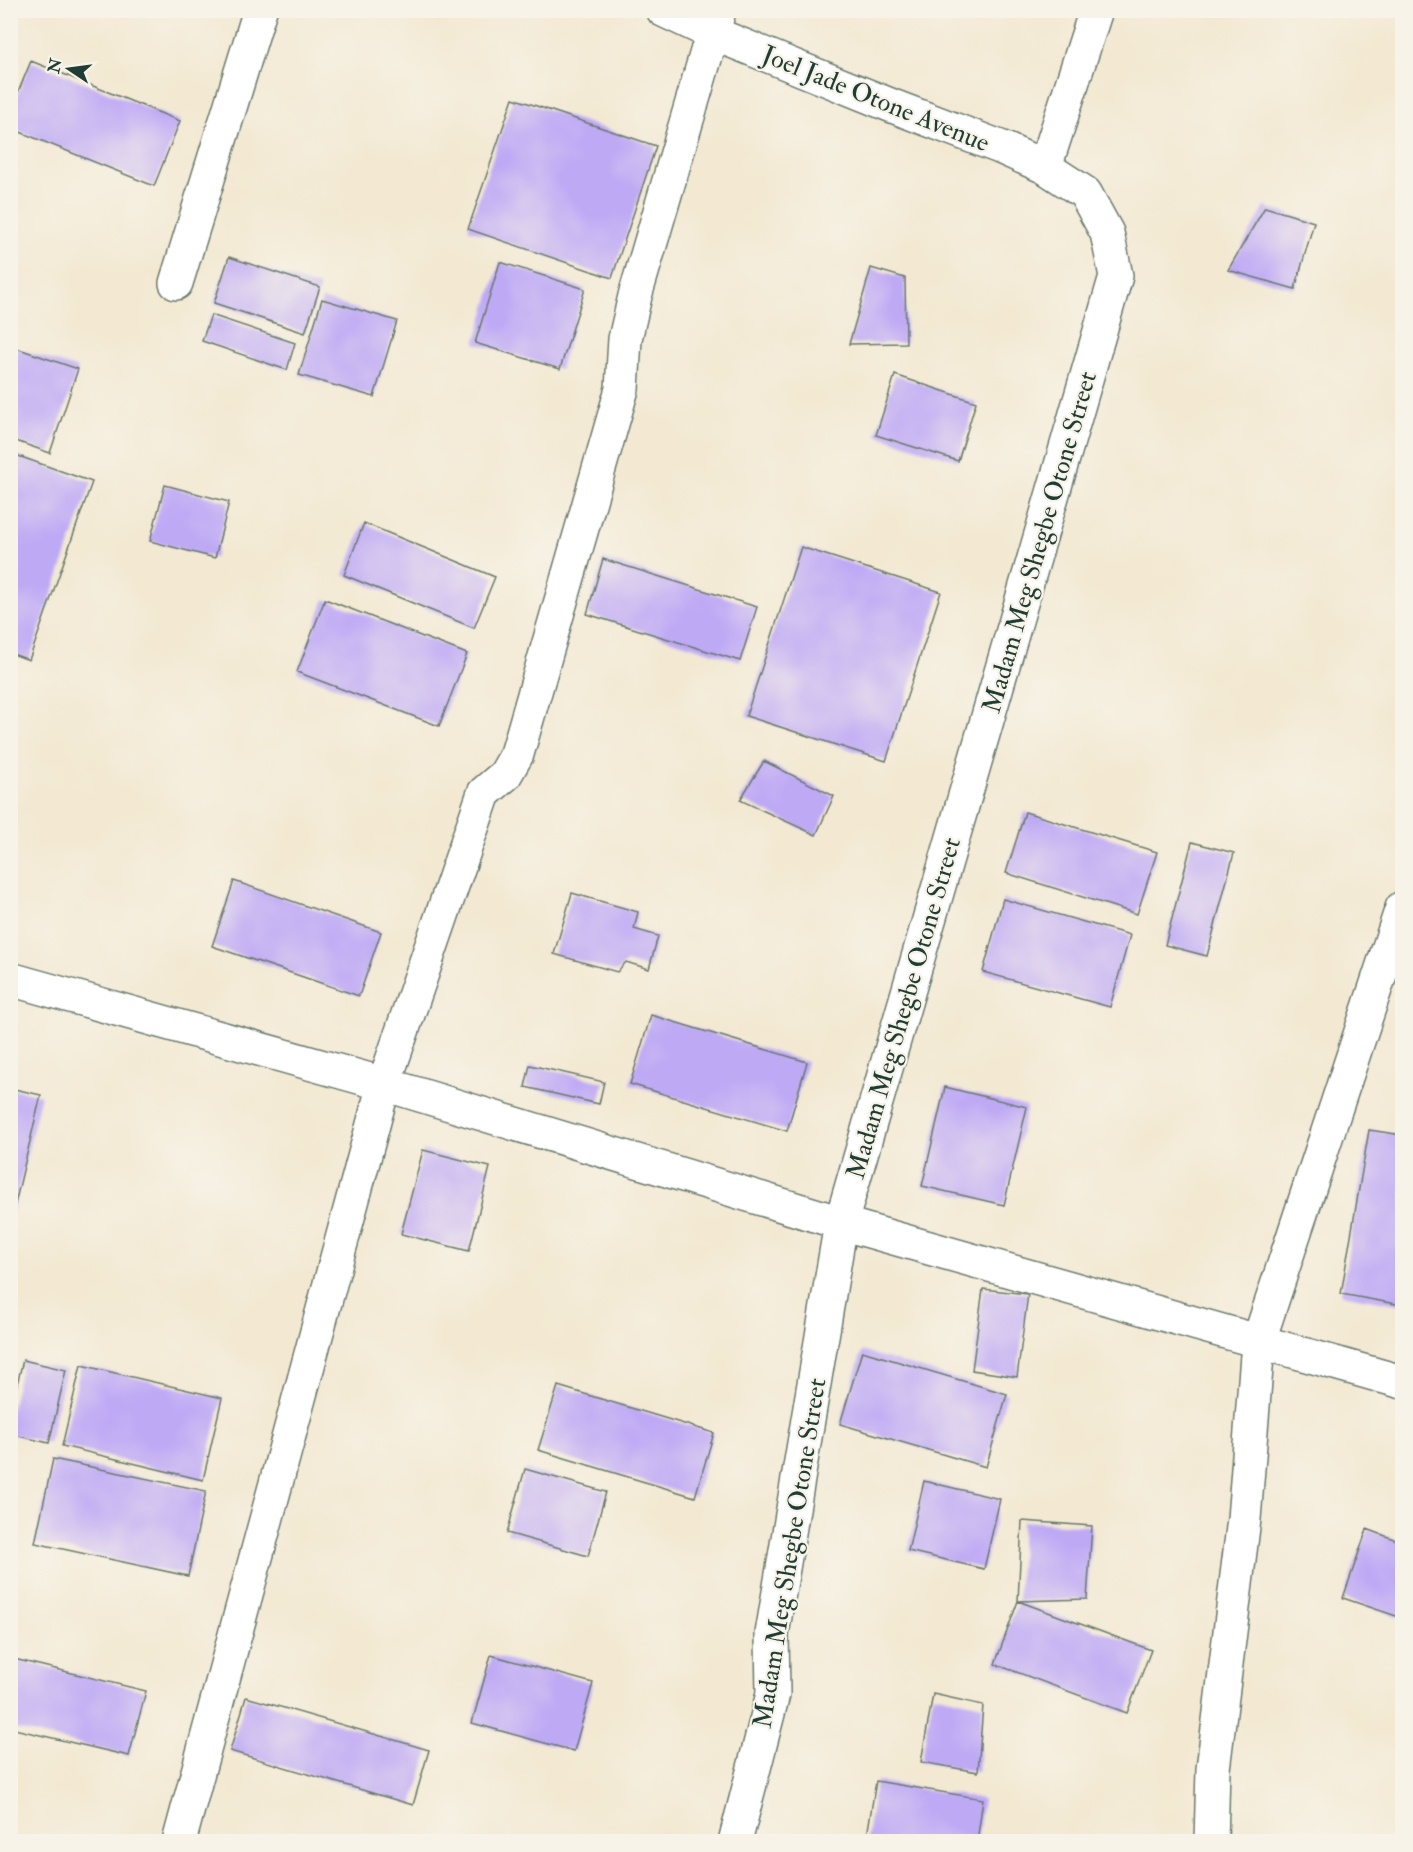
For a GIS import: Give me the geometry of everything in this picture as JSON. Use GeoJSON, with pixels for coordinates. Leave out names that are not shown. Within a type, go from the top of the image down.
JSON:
{"type":"FeatureCollection","features":[{"type":"Feature","properties":{"kind":"street"},"geometry":{"type":"LineString","coordinates":[[176,283],[260,10]]}},
{"type":"Feature","properties":{"kind":"street","name":"Joel Jade Otone Avenue"},"geometry":{"type":"LineString","coordinates":[[663,10],[716,22],[890,105],[1000,147],[1045,167],[1085,193]]}},
{"type":"Feature","properties":{"kind":"street"},"geometry":{"type":"LineString","coordinates":[[1045,167],[1096,10]]}},
{"type":"Feature","properties":{"kind":"street"},"geometry":{"type":"LineString","coordinates":[[179,1842],[384,1084],[484,793],[505,775],[517,754],[622,389],[625,339],[635,297],[716,22]]}},
{"type":"Feature","properties":{"kind":"street","name":"Madam Meg Shegbe Otone Street"},"geometry":{"type":"LineString","coordinates":[[735,1842],[773,1694],[772,1634],[841,1223],[1116,276],[1107,233],[1085,193]]}},
{"type":"Feature","properties":{"kind":"street"},"geometry":{"type":"LineString","coordinates":[[1211,1842],[1213,1769],[1244,1519],[1258,1343],[1402,908]]}},
{"type":"Feature","properties":{"kind":"street"},"geometry":{"type":"LineString","coordinates":[[10,979],[384,1084],[841,1223],[1402,1382]]}},
{"type":"Feature","properties":{"kind":"building"},"geometry":{"type":"Polygon","coordinates":[[[31,61],[180,121],[154,186],[10,128],[10,112],[31,61]]]}},
{"type":"Feature","properties":{"kind":"building"},"geometry":{"type":"Polygon","coordinates":[[[513,98],[656,146],[612,278],[468,229],[513,98]]]}},
{"type":"Feature","properties":{"kind":"building"},"geometry":{"type":"Polygon","coordinates":[[[1265,207],[1314,222],[1295,289],[1228,270],[1265,207]]]}},
{"type":"Feature","properties":{"kind":"building"},"geometry":{"type":"Polygon","coordinates":[[[229,257],[320,287],[305,333],[214,303],[229,257]]]}},
{"type":"Feature","properties":{"kind":"building"},"geometry":{"type":"Polygon","coordinates":[[[500,262],[585,289],[560,369],[475,343],[500,262]]]}},
{"type":"Feature","properties":{"kind":"building"},"geometry":{"type":"Polygon","coordinates":[[[871,268],[905,278],[906,343],[849,344],[871,268]]]}},
{"type":"Feature","properties":{"kind":"building"},"geometry":{"type":"Polygon","coordinates":[[[322,299],[397,321],[374,397],[299,375],[322,299]]]}},
{"type":"Feature","properties":{"kind":"building"},"geometry":{"type":"Polygon","coordinates":[[[211,315],[295,343],[287,370],[202,341],[211,315]]]}},
{"type":"Feature","properties":{"kind":"building"},"geometry":{"type":"Polygon","coordinates":[[[10,346],[78,369],[50,453],[10,439],[10,346]]]}},
{"type":"Feature","properties":{"kind":"building"},"geometry":{"type":"Polygon","coordinates":[[[895,375],[976,402],[958,461],[876,435],[895,375]]]}},
{"type":"Feature","properties":{"kind":"building"},"geometry":{"type":"Polygon","coordinates":[[[10,453],[92,482],[29,660],[10,653],[10,453]]]}},
{"type":"Feature","properties":{"kind":"building"},"geometry":{"type":"Polygon","coordinates":[[[165,485],[229,502],[215,558],[150,541],[165,485]]]}},
{"type":"Feature","properties":{"kind":"building"},"geometry":{"type":"Polygon","coordinates":[[[364,523],[495,577],[474,628],[344,575],[364,523]]]}},
{"type":"Feature","properties":{"kind":"building"},"geometry":{"type":"Polygon","coordinates":[[[801,547],[941,592],[886,761],[746,716],[801,547]]]}},
{"type":"Feature","properties":{"kind":"building"},"geometry":{"type":"Polygon","coordinates":[[[603,559],[757,607],[740,661],[587,614],[603,559]]]}},
{"type":"Feature","properties":{"kind":"building"},"geometry":{"type":"Polygon","coordinates":[[[325,599],[467,654],[439,726],[297,672],[325,599]]]}},
{"type":"Feature","properties":{"kind":"building"},"geometry":{"type":"Polygon","coordinates":[[[764,761],[834,796],[816,835],[740,800],[764,761]]]}},
{"type":"Feature","properties":{"kind":"building"},"geometry":{"type":"Polygon","coordinates":[[[1025,812],[1157,852],[1137,914],[1006,873],[1025,812]]]}},
{"type":"Feature","properties":{"kind":"building"},"geometry":{"type":"Polygon","coordinates":[[[1192,842],[1234,853],[1207,956],[1165,945],[1192,842]]]}},
{"type":"Feature","properties":{"kind":"building"},"geometry":{"type":"Polygon","coordinates":[[[234,881],[381,932],[359,996],[212,946],[234,881]]]}},
{"type":"Feature","properties":{"kind":"building"},"geometry":{"type":"Polygon","coordinates":[[[572,893],[638,912],[634,929],[658,936],[649,969],[626,962],[617,972],[554,954],[572,893]]]}},
{"type":"Feature","properties":{"kind":"building"},"geometry":{"type":"Polygon","coordinates":[[[1003,899],[1130,935],[1110,1007],[983,972],[1003,899]]]}},
{"type":"Feature","properties":{"kind":"building"},"geometry":{"type":"Polygon","coordinates":[[[651,1015],[807,1062],[787,1131],[630,1084],[651,1015]]]}},
{"type":"Feature","properties":{"kind":"building"},"geometry":{"type":"Polygon","coordinates":[[[530,1065],[604,1082],[599,1104],[525,1087],[530,1065]]]}},
{"type":"Feature","properties":{"kind":"building"},"geometry":{"type":"Polygon","coordinates":[[[945,1087],[1027,1107],[1004,1205],[922,1186],[945,1087]]]}},
{"type":"Feature","properties":{"kind":"building"},"geometry":{"type":"Polygon","coordinates":[[[10,1088],[41,1095],[11,1221],[10,1221],[10,1088]]]}},
{"type":"Feature","properties":{"kind":"building"},"geometry":{"type":"Polygon","coordinates":[[[1369,1130],[1402,1135],[1402,1305],[1341,1294],[1369,1130]]]}},
{"type":"Feature","properties":{"kind":"building"},"geometry":{"type":"Polygon","coordinates":[[[423,1150],[490,1167],[469,1251],[401,1234],[423,1150]]]}},
{"type":"Feature","properties":{"kind":"building"},"geometry":{"type":"Polygon","coordinates":[[[983,1289],[1028,1294],[1017,1377],[972,1370],[983,1289]]]}},
{"type":"Feature","properties":{"kind":"building"},"geometry":{"type":"Polygon","coordinates":[[[862,1351],[1007,1394],[986,1467],[840,1424],[862,1351]]]}},
{"type":"Feature","properties":{"kind":"building"},"geometry":{"type":"Polygon","coordinates":[[[23,1360],[66,1370],[49,1443],[10,1434],[10,1413],[23,1360]]]}},
{"type":"Feature","properties":{"kind":"building"},"geometry":{"type":"Polygon","coordinates":[[[81,1365],[222,1398],[203,1480],[62,1446],[81,1365]]]}},
{"type":"Feature","properties":{"kind":"building"},"geometry":{"type":"Polygon","coordinates":[[[558,1386],[714,1433],[695,1497],[538,1450],[558,1386]]]}},
{"type":"Feature","properties":{"kind":"building"},"geometry":{"type":"Polygon","coordinates":[[[53,1459],[206,1491],[188,1576],[35,1543],[53,1459]]]}},
{"type":"Feature","properties":{"kind":"building"},"geometry":{"type":"Polygon","coordinates":[[[525,1469],[606,1492],[588,1556],[507,1533],[525,1469]]]}},
{"type":"Feature","properties":{"kind":"building"},"geometry":{"type":"Polygon","coordinates":[[[924,1481],[1000,1499],[984,1569],[908,1551],[924,1481]]]}},
{"type":"Feature","properties":{"kind":"building"},"geometry":{"type":"Polygon","coordinates":[[[1022,1521],[1092,1526],[1087,1599],[1018,1601],[1022,1521]]]}},
{"type":"Feature","properties":{"kind":"building"},"geometry":{"type":"Polygon","coordinates":[[[1367,1529],[1402,1542],[1402,1618],[1343,1598],[1367,1529]]]}},
{"type":"Feature","properties":{"kind":"building"},"geometry":{"type":"Polygon","coordinates":[[[1018,1601],[1151,1650],[1127,1713],[995,1664],[1018,1601]]]}},
{"type":"Feature","properties":{"kind":"building"},"geometry":{"type":"Polygon","coordinates":[[[491,1655],[593,1683],[574,1751],[472,1723],[491,1655]]]}},
{"type":"Feature","properties":{"kind":"building"},"geometry":{"type":"Polygon","coordinates":[[[10,1658],[146,1691],[129,1756],[10,1728],[10,1658]]]}},
{"type":"Feature","properties":{"kind":"building"},"geometry":{"type":"Polygon","coordinates":[[[933,1694],[983,1705],[978,1772],[921,1762],[933,1694]]]}},
{"type":"Feature","properties":{"kind":"building"},"geometry":{"type":"Polygon","coordinates":[[[246,1697],[429,1750],[413,1805],[230,1751],[246,1697]]]}},
{"type":"Feature","properties":{"kind":"building"},"geometry":{"type":"Polygon","coordinates":[[[876,1781],[983,1799],[977,1842],[866,1842],[876,1781]]]}}]}
